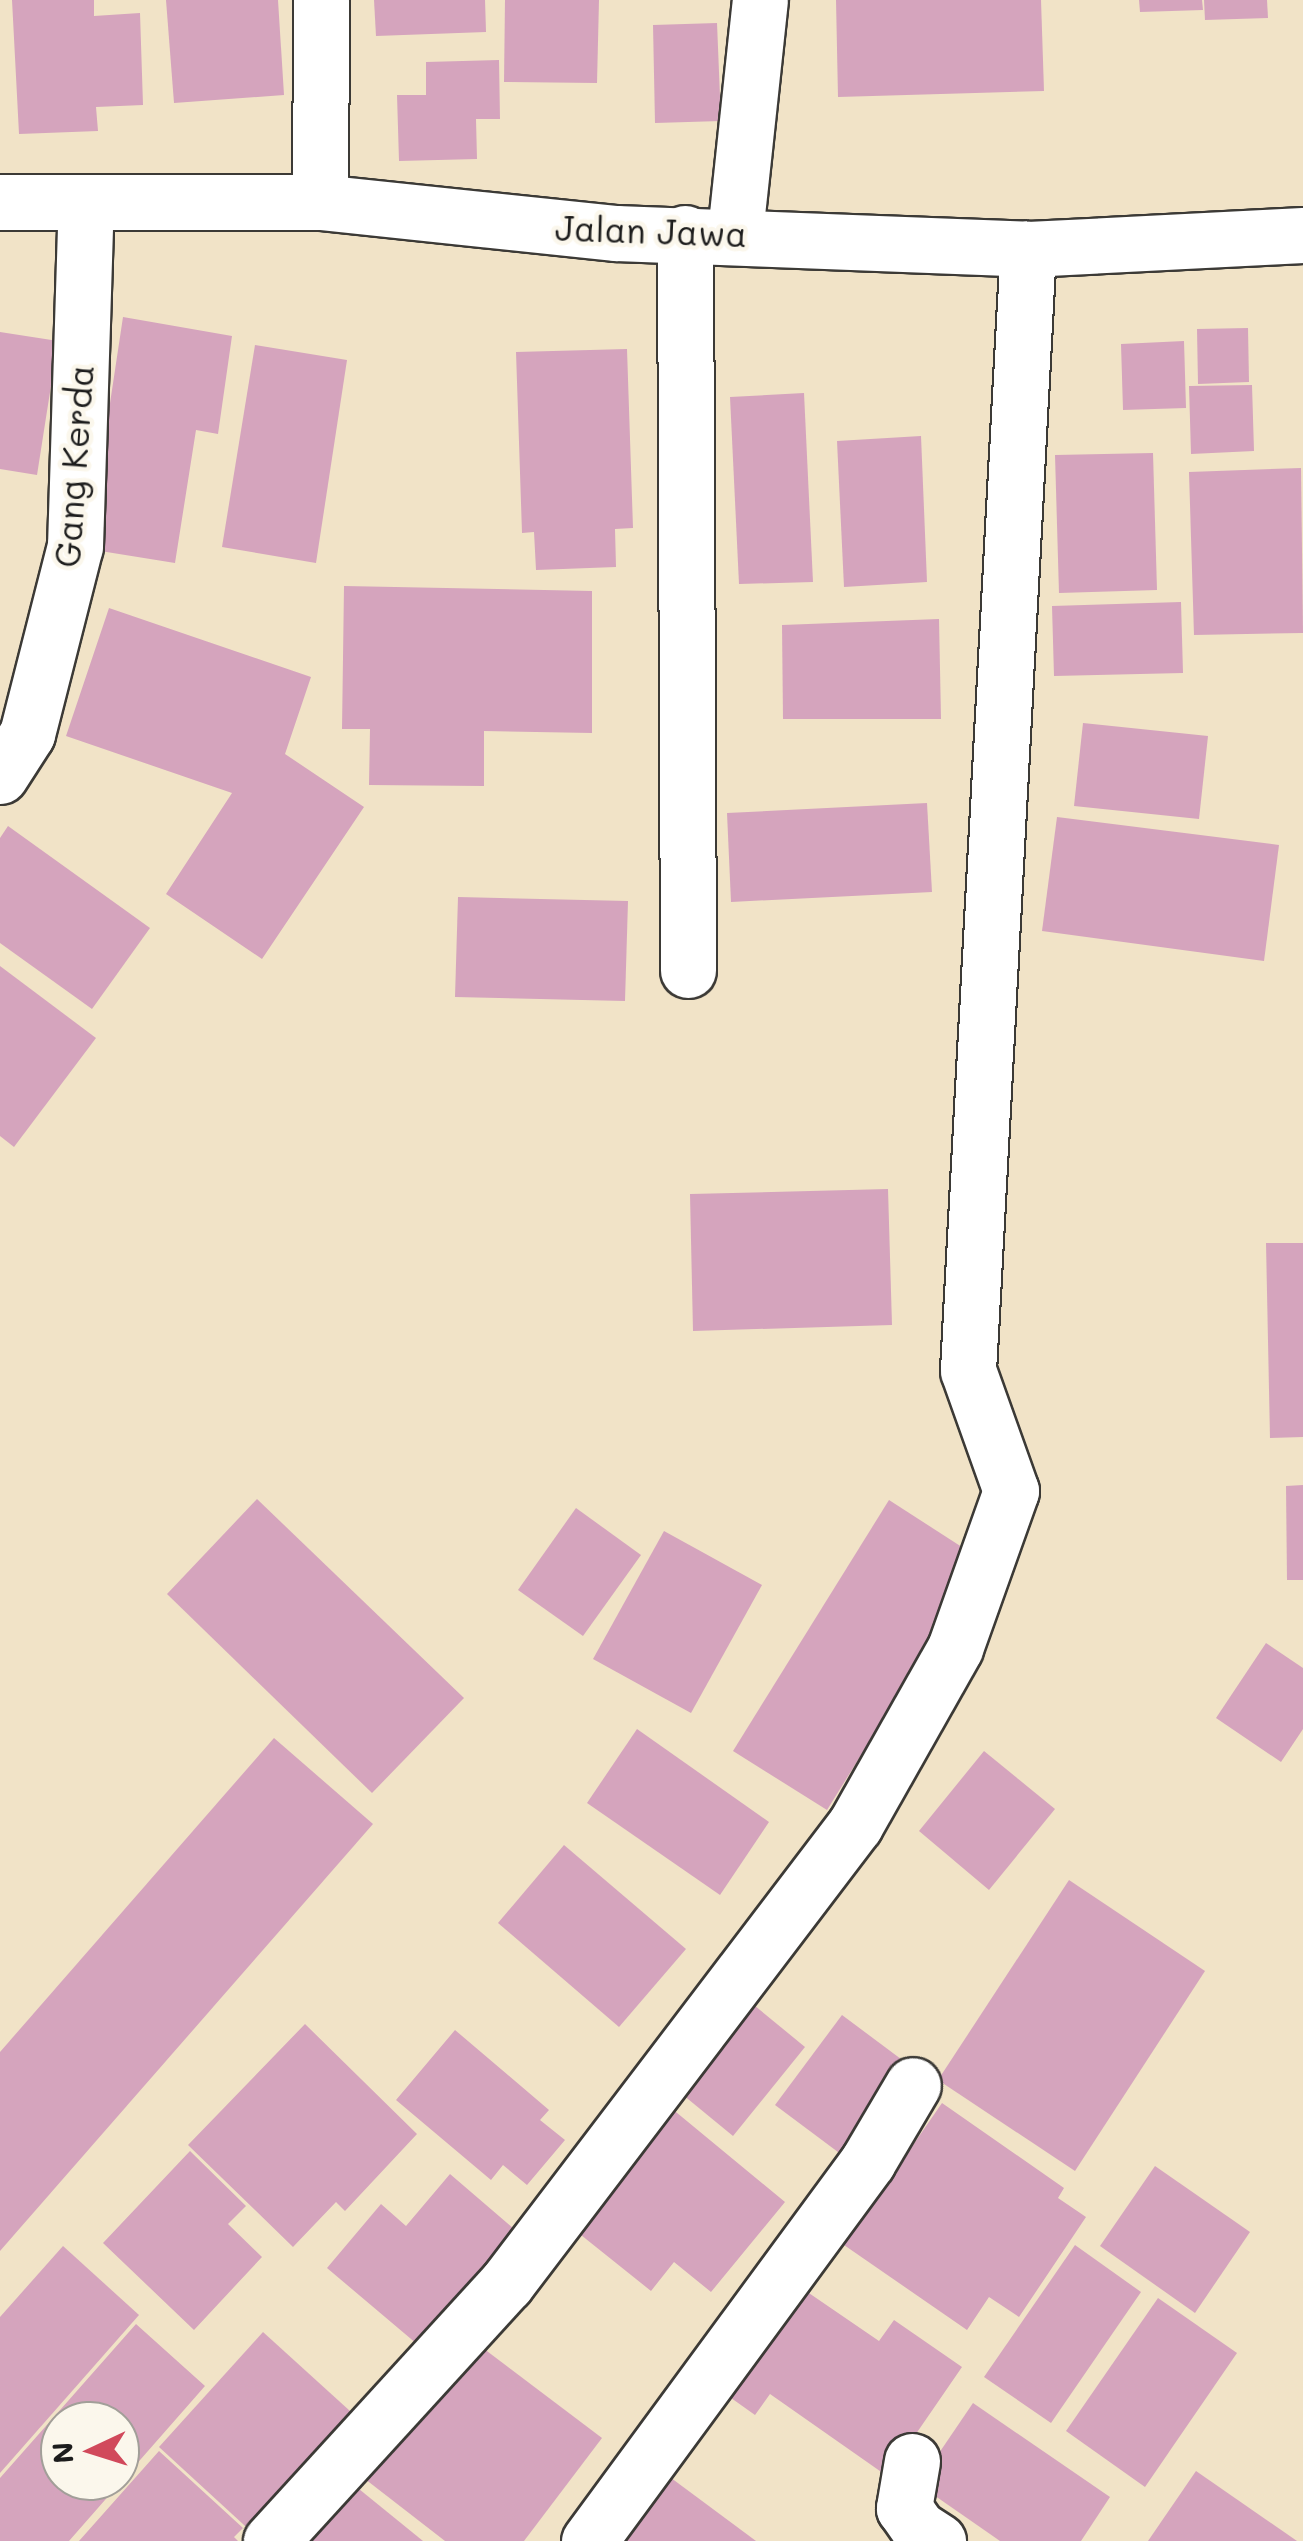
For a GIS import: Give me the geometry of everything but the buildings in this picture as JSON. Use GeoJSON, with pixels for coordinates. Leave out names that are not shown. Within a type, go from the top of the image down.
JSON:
{"type":"FeatureCollection","features":[{"type":"Feature","properties":{"kind":"street"},"geometry":{"type":"LineString","coordinates":[[320,202],[321,0]]}},
{"type":"Feature","properties":{"kind":"street"},"geometry":{"type":"LineString","coordinates":[[688,970],[710,233],[760,0]]}},
{"type":"Feature","properties":{"kind":"street","name":"Jalan Jawa"},"geometry":{"type":"LineString","coordinates":[[0,202],[320,202],[616,233],[710,233],[1028,249],[1302,235]]}},
{"type":"Feature","properties":{"kind":"street","name":"Gang Kerda"},"geometry":{"type":"LineString","coordinates":[[0,776],[27,734],[74,546],[86,204]]}},
{"type":"Feature","properties":{"kind":"street"},"geometry":{"type":"LineString","coordinates":[[1302,235],[1303,224]]}},
{"type":"Feature","properties":{"kind":"street"},"geometry":{"type":"LineString","coordinates":[[271,2541],[506,2284],[844,1840],[955,1648],[1011,1492],[968,1370],[1028,249]]}},
{"type":"Feature","properties":{"kind":"street"},"geometry":{"type":"LineString","coordinates":[[588,2541],[868,2161],[912,2084]]}},
{"type":"Feature","properties":{"kind":"street"},"geometry":{"type":"LineString","coordinates":[[912,2461],[904,2508],[909,2520],[938,2541]]}}]}
